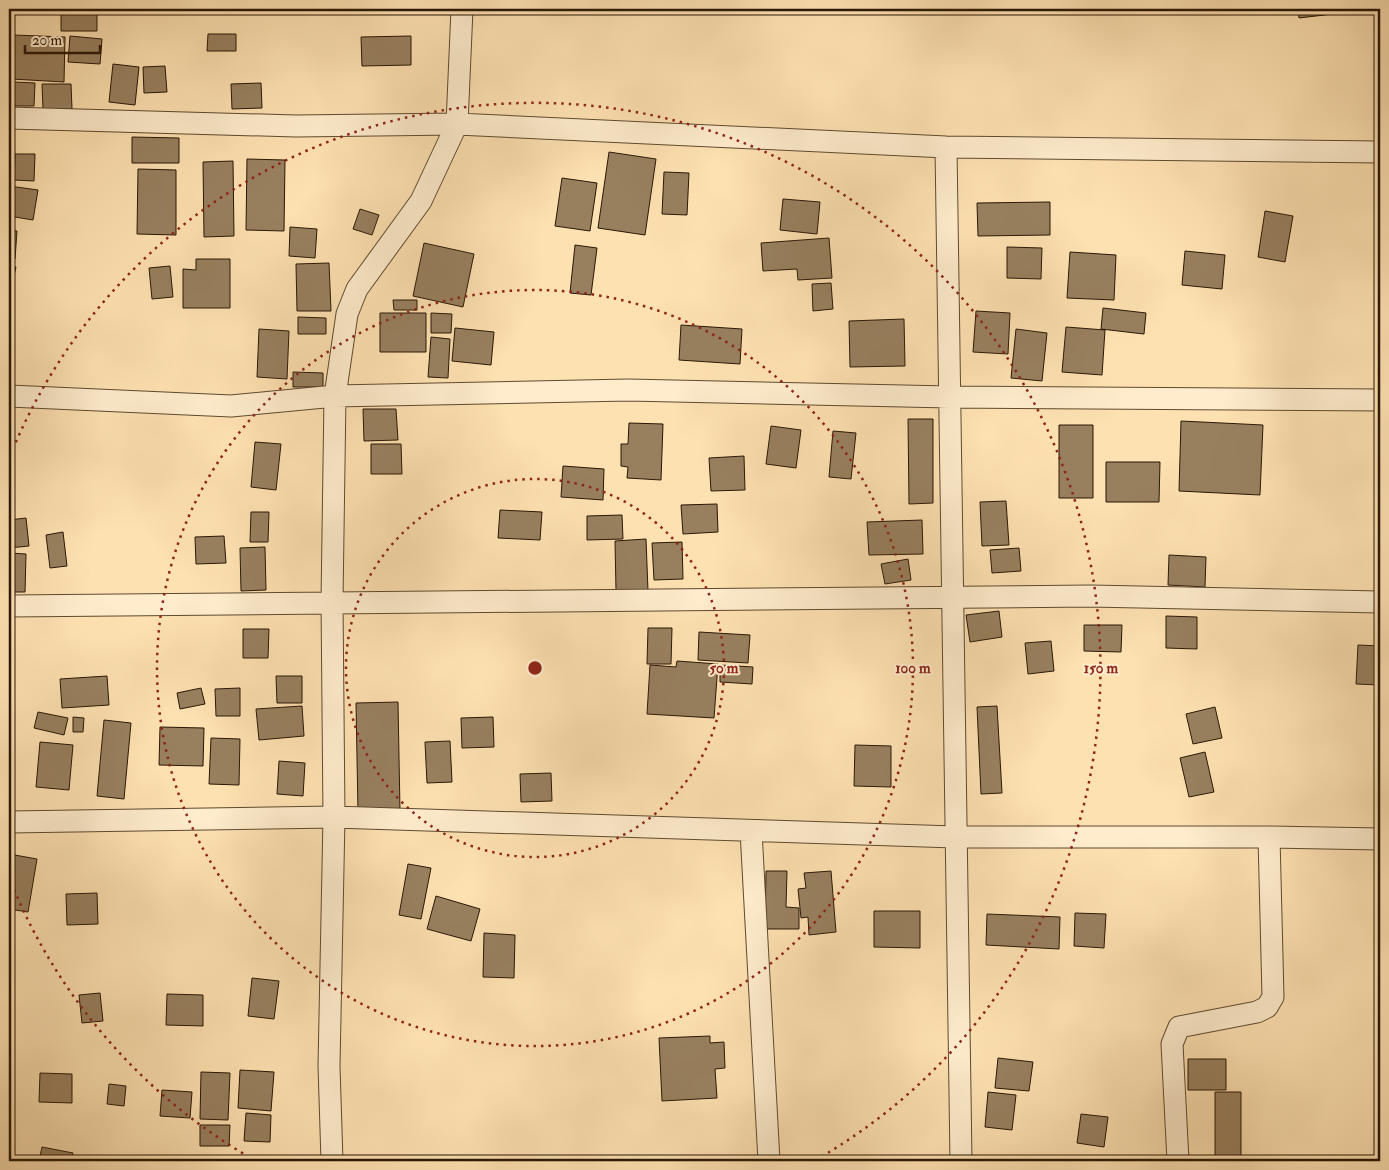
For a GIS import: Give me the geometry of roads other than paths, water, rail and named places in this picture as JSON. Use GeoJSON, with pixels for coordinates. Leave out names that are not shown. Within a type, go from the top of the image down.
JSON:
{"type":"FeatureCollection","features":[{"type":"Feature","properties":{"kind":"street"},"geometry":{"type":"LineString","coordinates":[[332,1161],[328,1066],[334,817],[332,602],[336,396],[347,314],[357,289],[421,201],[457,124],[462,9]]}},
{"type":"Feature","properties":{"kind":"street"},"geometry":{"type":"LineString","coordinates":[[9,118],[296,126],[457,124],[946,147],[1380,152]]}},
{"type":"Feature","properties":{"kind":"street"},"geometry":{"type":"LineString","coordinates":[[946,147],[961,1161]]}},
{"type":"Feature","properties":{"kind":"street"},"geometry":{"type":"LineString","coordinates":[[9,396],[231,406],[336,396],[628,390],[950,398],[1380,400]]}},
{"type":"Feature","properties":{"kind":"street"},"geometry":{"type":"LineString","coordinates":[[9,606],[952,596],[1091,596],[1380,602]]}},
{"type":"Feature","properties":{"kind":"street"},"geometry":{"type":"LineString","coordinates":[[9,822],[334,817],[955,838],[1269,836],[1380,839]]}},
{"type":"Feature","properties":{"kind":"street"},"geometry":{"type":"LineString","coordinates":[[751,831],[769,1161]]}},
{"type":"Feature","properties":{"kind":"street"},"geometry":{"type":"LineString","coordinates":[[1178,1161],[1172,1044],[1175,1032],[1179,1027],[1257,1012],[1267,1007],[1272,997],[1269,836]]}}]}
